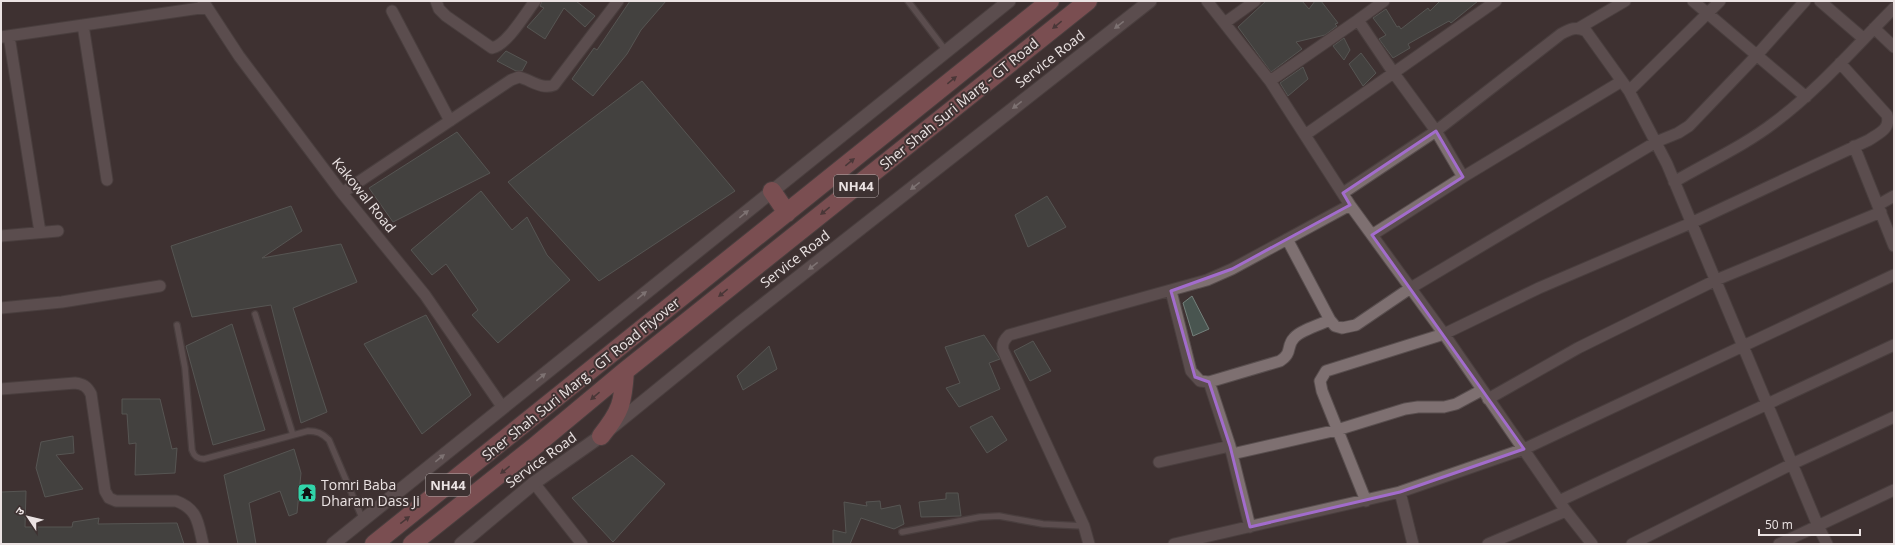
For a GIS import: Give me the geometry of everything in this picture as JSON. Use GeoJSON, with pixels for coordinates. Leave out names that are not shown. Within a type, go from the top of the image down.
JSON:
{"type":"FeatureCollection","features":[{"type":"Feature","properties":{"kind":"highway","name":"Sher Shah Suri Marg - GT Road"},"geometry":{"type":"LineString","coordinates":[[787,213],[1050,1]]}},
{"type":"Feature","properties":{"kind":"highway","name":"Sher Shah Suri Marg - GT Road"},"geometry":{"type":"LineString","coordinates":[[625,372],[1088,1]]}},
{"type":"Feature","properties":{"kind":"highway"},"geometry":{"type":"LineString","coordinates":[[772,191],[787,213]]}},
{"type":"Feature","properties":{"kind":"highway","name":"Sher Shah Suri Marg - GT Road Flyover"},"geometry":{"type":"LineString","coordinates":[[374,544],[787,213]]}},
{"type":"Feature","properties":{"kind":"highway"},"geometry":{"type":"LineString","coordinates":[[601,436],[619,411],[624,389],[625,372]]}},
{"type":"Feature","properties":{"kind":"highway","name":"Sher Shah Suri Marg - GT Road Flyover"},"geometry":{"type":"LineString","coordinates":[[412,544],[625,372]]}},
{"type":"Feature","properties":{"kind":"street"},"geometry":{"type":"LineString","coordinates":[[436,1],[439,9],[446,16],[492,48],[499,46],[505,40],[535,1]]}},
{"type":"Feature","properties":{"kind":"street"},"geometry":{"type":"LineString","coordinates":[[342,193],[511,80],[518,78],[541,86],[548,87],[554,85],[618,1]]}},
{"type":"Feature","properties":{"kind":"street"},"geometry":{"type":"LineString","coordinates":[[333,544],[1009,1]]}},
{"type":"Feature","properties":{"kind":"street","name":"Service Road"},"geometry":{"type":"LineString","coordinates":[[461,544],[534,483],[601,436],[740,322],[1150,1]]}},
{"type":"Feature","properties":{"kind":"street"},"geometry":{"type":"LineString","coordinates":[[1207,1],[1226,22],[1270,81],[1350,205],[1444,334],[1566,511],[1592,544]]}},
{"type":"Feature","properties":{"kind":"street"},"geometry":{"type":"LineString","coordinates":[[1226,22],[1255,1]]}},
{"type":"Feature","properties":{"kind":"street"},"geometry":{"type":"LineString","coordinates":[[1270,81],[1384,1]]}},
{"type":"Feature","properties":{"kind":"street"},"geometry":{"type":"LineString","coordinates":[[1305,135],[1392,72],[1496,1]]}},
{"type":"Feature","properties":{"kind":"street"},"geometry":{"type":"LineString","coordinates":[[1579,28],[1613,4],[1625,1]]}},
{"type":"Feature","properties":{"kind":"street"},"geometry":{"type":"LineString","coordinates":[[1694,1],[1806,97]]}},
{"type":"Feature","properties":{"kind":"street"},"geometry":{"type":"LineString","coordinates":[[1629,91],[1720,1]]}},
{"type":"Feature","properties":{"kind":"street"},"geometry":{"type":"LineString","coordinates":[[1287,239],[1330,320],[1335,326],[1342,328],[1356,325],[1410,289],[1656,142],[1678,133],[1689,126],[1757,55],[1804,1]]}},
{"type":"Feature","properties":{"kind":"street"},"geometry":{"type":"LineString","coordinates":[[1820,1],[1864,39]]}},
{"type":"Feature","properties":{"kind":"street"},"geometry":{"type":"LineString","coordinates":[[40,232],[5,36],[83,25],[205,4]]}},
{"type":"Feature","properties":{"kind":"street","name":"Kakowal Road"},"geometry":{"type":"LineString","coordinates":[[205,4],[238,56],[342,193],[425,295],[503,408]]}},
{"type":"Feature","properties":{"kind":"street"},"geometry":{"type":"LineString","coordinates":[[1674,182],[1751,139],[1806,97],[1894,8]]}},
{"type":"Feature","properties":{"kind":"street"},"geometry":{"type":"LineString","coordinates":[[392,12],[450,121]]}},
{"type":"Feature","properties":{"kind":"street"},"geometry":{"type":"LineString","coordinates":[[1358,20],[1392,72],[1436,131],[1463,177]]}},
{"type":"Feature","properties":{"kind":"street"},"geometry":{"type":"LineString","coordinates":[[83,25],[107,180]]}},
{"type":"Feature","properties":{"kind":"street"},"geometry":{"type":"LineString","coordinates":[[1343,194],[1436,131],[1561,34],[1571,28],[1579,28],[1586,31],[1629,91],[1656,142],[1716,280],[1818,526],[1827,544]]}},
{"type":"Feature","properties":{"kind":"street"},"geometry":{"type":"LineString","coordinates":[[1874,28],[1894,47]]}},
{"type":"Feature","properties":{"kind":"street"},"geometry":{"type":"LineString","coordinates":[[1366,501],[1320,386],[1320,381],[1326,371],[1444,334],[1538,288],[1691,223],[1854,146],[1885,129],[1889,119],[1885,112],[1840,63]]}},
{"type":"Feature","properties":{"kind":"street"},"geometry":{"type":"LineString","coordinates":[[1372,235],[1463,177],[1622,81]]}},
{"type":"Feature","properties":{"kind":"street"},"geometry":{"type":"LineString","coordinates":[[1854,146],[1894,246]]}},
{"type":"Feature","properties":{"kind":"street"},"geometry":{"type":"LineString","coordinates":[[1159,462],[1338,430],[1405,409],[1418,407],[1444,407],[1485,395],[1716,280],[1879,208],[1894,196]]}},
{"type":"Feature","properties":{"kind":"street"},"geometry":{"type":"LineString","coordinates":[[1089,544],[1084,526],[1004,350],[1002,344],[1004,339],[1009,335],[1077,315],[1171,291],[1225,272],[1350,205]]}},
{"type":"Feature","properties":{"kind":"street"},"geometry":{"type":"LineString","coordinates":[[1,236],[58,231]]}},
{"type":"Feature","properties":{"kind":"street"},"geometry":{"type":"LineString","coordinates":[[1174,544],[1400,492],[1524,449],[1894,275]]}},
{"type":"Feature","properties":{"kind":"street"},"geometry":{"type":"LineString","coordinates":[[1,308],[62,302],[160,286]]}},
{"type":"Feature","properties":{"kind":"street"},"geometry":{"type":"LineString","coordinates":[[1171,291],[1191,372],[1200,381],[1209,382],[1280,361],[1289,353],[1291,342],[1296,335],[1330,320]]}},
{"type":"Feature","properties":{"kind":"street"},"geometry":{"type":"LineString","coordinates":[[1559,501],[1894,345]]}},
{"type":"Feature","properties":{"kind":"street"},"geometry":{"type":"LineString","coordinates":[[1209,382],[1231,450],[1250,526]]}},
{"type":"Feature","properties":{"kind":"street"},"geometry":{"type":"LineString","coordinates":[[1,389],[75,383],[82,384],[88,388],[91,394],[105,491],[109,498],[116,501],[176,501],[185,504],[192,510],[197,519],[204,544]]}},
{"type":"Feature","properties":{"kind":"street"},"geometry":{"type":"LineString","coordinates":[[1632,544],[1792,464],[1894,417]]}},
{"type":"Feature","properties":{"kind":"street"},"geometry":{"type":"LineString","coordinates":[[534,483],[582,544]]}},
{"type":"Feature","properties":{"kind":"street"},"geometry":{"type":"LineString","coordinates":[[1779,544],[1894,490]]}},
{"type":"Feature","properties":{"kind":"street"},"geometry":{"type":"LineString","coordinates":[[1400,492],[1413,544]]}},
{"type":"Feature","properties":{"kind":"street"},"geometry":{"type":"LineString","coordinates":[[1488,544],[1512,540],[1566,511]]}},
{"type":"Feature","properties":{"kind":"lane"},"geometry":{"type":"LineString","coordinates":[[908,1],[946,52]]}},
{"type":"Feature","properties":{"kind":"lane"},"geometry":{"type":"LineString","coordinates":[[255,314],[293,435]]}},
{"type":"Feature","properties":{"kind":"lane"},"geometry":{"type":"LineString","coordinates":[[177,324],[185,368],[192,450],[194,456],[199,459],[204,459],[293,435],[316,431],[324,435],[328,440],[364,520]]}},
{"type":"Feature","properties":{"kind":"lane"},"geometry":{"type":"LineString","coordinates":[[902,532],[980,516],[999,516],[1043,524],[1084,526]]}},
{"type":"Feature","properties":{"kind":"highlighted area"},"geometry":{"type":"Polygon","coordinates":[[[1436,131],[1463,177],[1372,235],[1524,449],[1400,492],[1250,527],[1230,446],[1209,382],[1195,377],[1171,291],[1232,269],[1350,205],[1343,193],[1436,131]]]}},
{"type":"Feature","properties":{"kind":"building"},"geometry":{"type":"Polygon","coordinates":[[[542,1],[576,1],[595,16],[585,27],[564,8],[545,39],[527,27],[544,8],[540,6],[542,1]]]}},
{"type":"Feature","properties":{"kind":"building"},"geometry":{"type":"Polygon","coordinates":[[[630,1],[666,1],[641,30],[627,54],[593,96],[572,79],[594,48],[597,50],[630,1]]]}},
{"type":"Feature","properties":{"kind":"building"},"geometry":{"type":"Polygon","coordinates":[[[1266,1],[1302,1],[1309,9],[1315,1],[1321,1],[1338,23],[1335,24],[1337,26],[1325,35],[1296,42],[1302,49],[1271,72],[1238,27],[1266,1]]]}},
{"type":"Feature","properties":{"kind":"building"},"geometry":{"type":"Polygon","coordinates":[[[1440,1],[1478,1],[1451,23],[1449,21],[1408,44],[1410,48],[1393,58],[1379,39],[1386,35],[1373,18],[1386,9],[1397,27],[1399,26],[1401,29],[1428,8],[1430,11],[1440,1]]]}},
{"type":"Feature","properties":{"kind":"building"},"geometry":{"type":"Polygon","coordinates":[[[1344,38],[1350,50],[1344,60],[1333,46],[1344,38]]]}},
{"type":"Feature","properties":{"kind":"building"},"geometry":{"type":"Polygon","coordinates":[[[506,51],[527,62],[522,71],[516,71],[497,61],[506,51]]]}},
{"type":"Feature","properties":{"kind":"building"},"geometry":{"type":"Polygon","coordinates":[[[1361,53],[1376,73],[1363,86],[1349,64],[1361,53]]]}},
{"type":"Feature","properties":{"kind":"building"},"geometry":{"type":"Polygon","coordinates":[[[1303,67],[1308,79],[1288,96],[1280,83],[1303,67]]]}},
{"type":"Feature","properties":{"kind":"building"},"geometry":{"type":"Polygon","coordinates":[[[642,81],[735,191],[599,281],[508,182],[642,81]]]}},
{"type":"Feature","properties":{"kind":"building"},"geometry":{"type":"Polygon","coordinates":[[[457,132],[490,173],[393,222],[369,188],[457,132]]]}},
{"type":"Feature","properties":{"kind":"building"},"geometry":{"type":"Polygon","coordinates":[[[481,191],[512,230],[527,217],[547,255],[570,280],[498,343],[472,315],[478,310],[446,264],[432,275],[411,250],[481,191]]]}},
{"type":"Feature","properties":{"kind":"building"},"geometry":{"type":"Polygon","coordinates":[[[1047,196],[1066,227],[1028,247],[1015,215],[1047,196]]]}},
{"type":"Feature","properties":{"kind":"building"},"geometry":{"type":"Polygon","coordinates":[[[291,206],[302,231],[262,258],[341,244],[357,282],[293,308],[327,412],[301,423],[271,305],[192,317],[171,246],[291,206]]]}},
{"type":"Feature","properties":{"kind":"building"},"geometry":{"type":"Polygon","coordinates":[[[1192,296],[1209,329],[1193,336],[1183,303],[1192,296]]]}},
{"type":"Feature","properties":{"kind":"building"},"geometry":{"type":"Polygon","coordinates":[[[426,315],[471,395],[422,434],[364,344],[426,315]]]}},
{"type":"Feature","properties":{"kind":"building"},"geometry":{"type":"Polygon","coordinates":[[[232,324],[265,430],[213,445],[186,346],[232,324]]]}},
{"type":"Feature","properties":{"kind":"building"},"geometry":{"type":"Polygon","coordinates":[[[984,335],[1000,359],[989,363],[1000,389],[959,407],[946,388],[960,383],[945,347],[984,335]]]}},
{"type":"Feature","properties":{"kind":"building"},"geometry":{"type":"Polygon","coordinates":[[[1033,341],[1051,371],[1030,381],[1014,351],[1033,341]]]}},
{"type":"Feature","properties":{"kind":"building"},"geometry":{"type":"Polygon","coordinates":[[[769,346],[777,369],[743,390],[737,376],[769,346]]]}},
{"type":"Feature","properties":{"kind":"building"},"geometry":{"type":"Polygon","coordinates":[[[122,399],[160,399],[172,449],[177,448],[175,473],[135,475],[136,443],[129,444],[127,414],[122,414],[122,399]]]}},
{"type":"Feature","properties":{"kind":"building"},"geometry":{"type":"Polygon","coordinates":[[[992,416],[1007,440],[987,453],[970,427],[992,416]]]}},
{"type":"Feature","properties":{"kind":"building"},"geometry":{"type":"Polygon","coordinates":[[[73,436],[74,453],[56,455],[83,489],[45,497],[36,468],[41,442],[73,436]]]}},
{"type":"Feature","properties":{"kind":"building"},"geometry":{"type":"Polygon","coordinates":[[[294,449],[301,473],[297,513],[289,516],[280,491],[249,503],[256,544],[238,544],[224,475],[294,449]]]}},
{"type":"Feature","properties":{"kind":"building"},"geometry":{"type":"Polygon","coordinates":[[[632,455],[665,484],[613,542],[572,498],[632,455]]]}},
{"type":"Feature","properties":{"kind":"building"},"geometry":{"type":"Polygon","coordinates":[[[26,491],[25,527],[72,527],[73,522],[99,518],[98,524],[177,523],[184,544],[1,544],[1,492],[26,491]]]}},
{"type":"Feature","properties":{"kind":"building"},"geometry":{"type":"Polygon","coordinates":[[[946,493],[958,493],[961,516],[921,517],[919,502],[946,499],[946,493]]]}},
{"type":"Feature","properties":{"kind":"building"},"geometry":{"type":"Polygon","coordinates":[[[880,501],[881,509],[900,505],[904,524],[894,529],[861,518],[850,544],[833,544],[833,530],[846,533],[844,502],[867,506],[866,502],[880,501]]]}},
{"type":"Feature","properties":{"kind":"place","name":"Tomri Baba Dharam Dass Ji"},"geometry":{"type":"Point","coordinates":[307,493]}}]}
